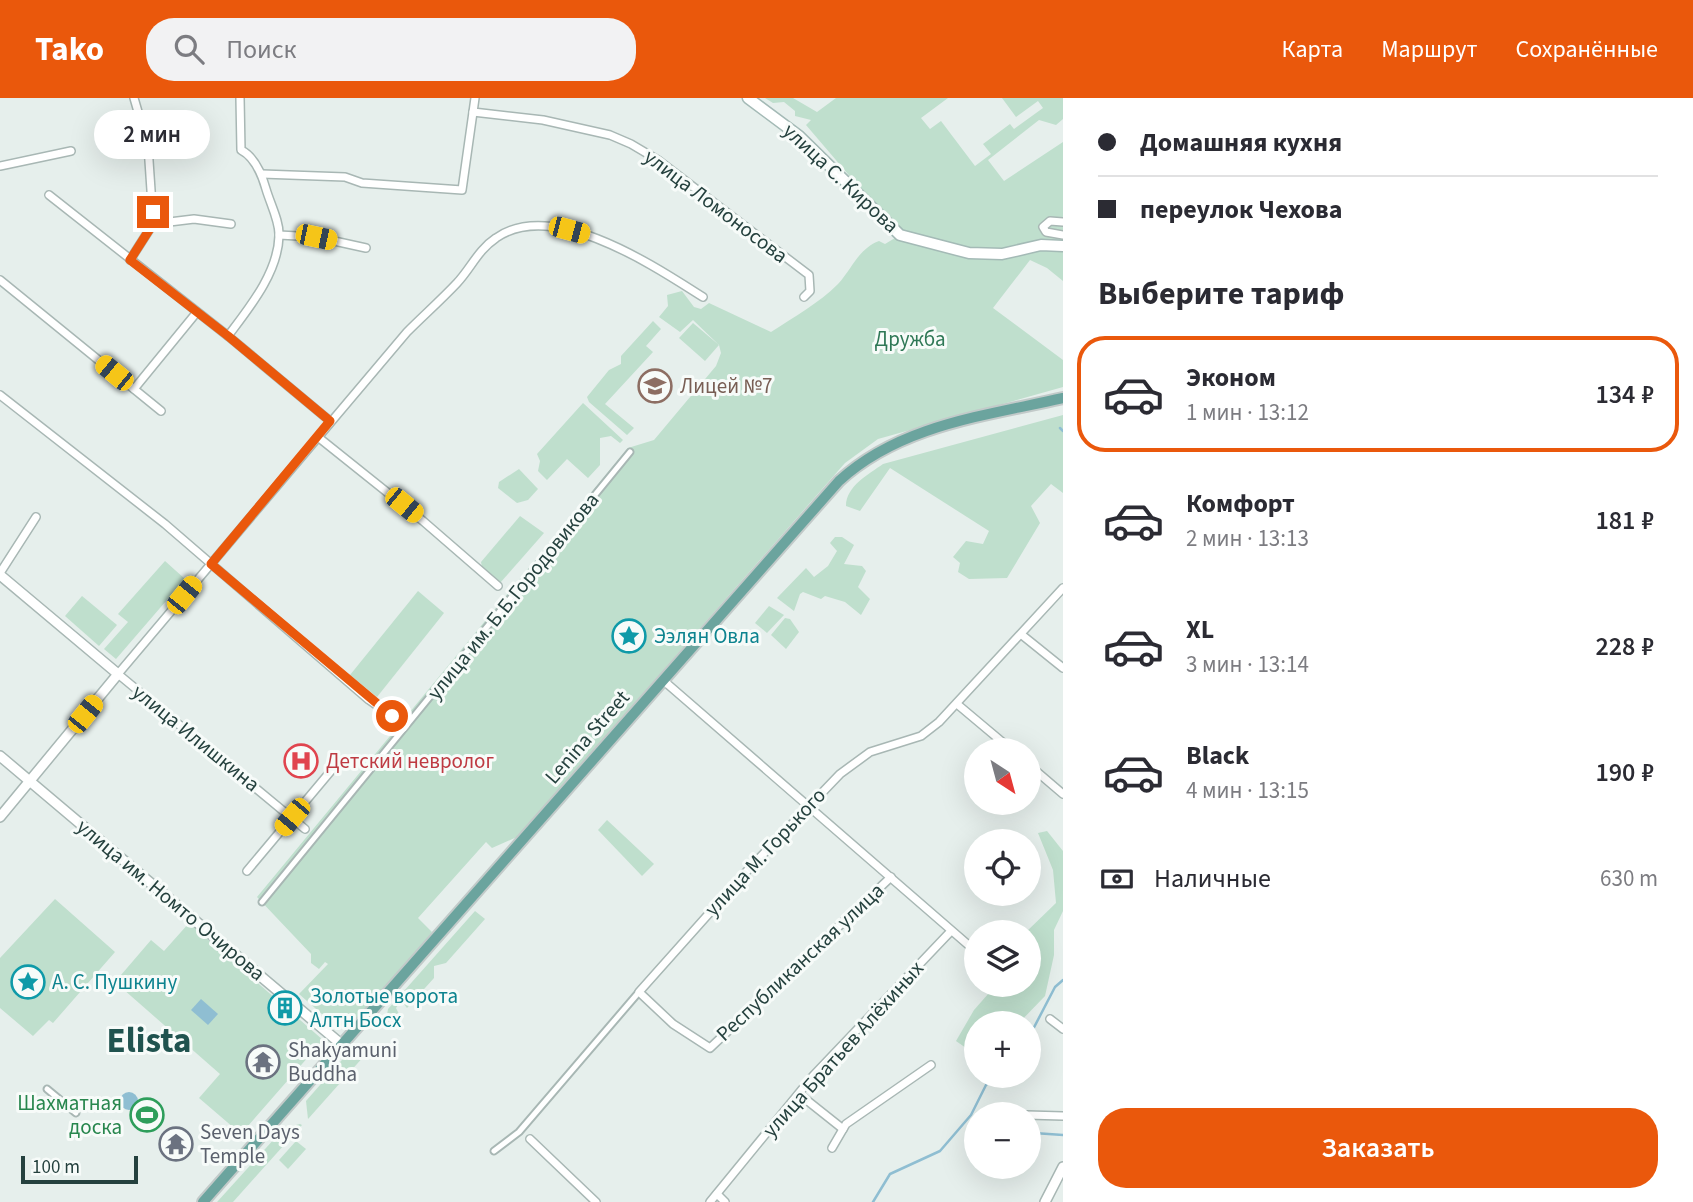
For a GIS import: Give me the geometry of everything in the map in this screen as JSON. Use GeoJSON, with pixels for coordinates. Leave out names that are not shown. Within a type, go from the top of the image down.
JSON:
{"type":"FeatureCollection","features":[{"type":"Feature","properties":{"kind":"main road","name":"улица С. Кирова"},"geometry":{"type":"LineString","coordinates":[[748,98],[808,144],[900,235],[969,253],[1002,254],[1041,245],[1063,246]]}},
{"type":"Feature","properties":{"kind":"main road","name":"Lenina Street"},"geometry":{"type":"LineString","coordinates":[[203,1202],[818,503],[862,461],[892,442],[937,427],[1063,398]]}},
{"type":"Feature","properties":{"kind":"street"},"geometry":{"type":"LineString","coordinates":[[130,260],[153,224],[148,146],[134,98]]}},
{"type":"Feature","properties":{"kind":"street"},"geometry":{"type":"LineString","coordinates":[[228,336],[247,311],[271,269],[279,235],[262,174],[250,155],[242,150],[240,98]]}},
{"type":"Feature","properties":{"kind":"street"},"geometry":{"type":"LineString","coordinates":[[262,174],[345,177],[362,183],[462,190],[475,98]]}},
{"type":"Feature","properties":{"kind":"street","name":"улица Ломоносова"},"geometry":{"type":"LineString","coordinates":[[473,112],[543,120],[610,135],[642,150],[809,275],[810,291],[804,297]]}},
{"type":"Feature","properties":{"kind":"street"},"geometry":{"type":"LineString","coordinates":[[0,166],[71,151]]}},
{"type":"Feature","properties":{"kind":"street"},"geometry":{"type":"LineString","coordinates":[[49,195],[228,336],[330,421]]}},
{"type":"Feature","properties":{"kind":"street"},"geometry":{"type":"LineString","coordinates":[[153,224],[194,219],[231,225]]}},
{"type":"Feature","properties":{"kind":"street"},"geometry":{"type":"LineString","coordinates":[[1063,222],[1050,221],[1043,227],[1046,232],[1063,235]]}},
{"type":"Feature","properties":{"kind":"street"},"geometry":{"type":"LineString","coordinates":[[0,817],[330,421],[407,332],[460,280],[467,267],[488,244],[507,231],[527,226],[545,226],[597,239],[642,260],[703,297]]}},
{"type":"Feature","properties":{"kind":"street"},"geometry":{"type":"LineString","coordinates":[[279,235],[316,237],[366,248]]}},
{"type":"Feature","properties":{"kind":"street"},"geometry":{"type":"LineString","coordinates":[[0,280],[161,411]]}},
{"type":"Feature","properties":{"kind":"street"},"geometry":{"type":"LineString","coordinates":[[134,389],[197,312]]}},
{"type":"Feature","properties":{"kind":"street"},"geometry":{"type":"LineString","coordinates":[[0,395],[165,524],[392,716]]}},
{"type":"Feature","properties":{"kind":"street"},"geometry":{"type":"LineString","coordinates":[[318,437],[423,520],[498,586]]}},
{"type":"Feature","properties":{"kind":"street","name":"улица им. Б.Б.Городовикова"},"geometry":{"type":"LineString","coordinates":[[262,902],[630,452]]}},
{"type":"Feature","properties":{"kind":"street"},"geometry":{"type":"LineString","coordinates":[[36,517],[0,574],[118,674]]}},
{"type":"Feature","properties":{"kind":"street","name":"улица М. Горького"},"geometry":{"type":"LineString","coordinates":[[494,1151],[519,1132],[639,992],[807,805],[840,774],[870,752],[921,736],[957,705],[1063,588]]}},
{"type":"Feature","properties":{"kind":"street"},"geometry":{"type":"LineString","coordinates":[[1022,635],[1063,668]]}},
{"type":"Feature","properties":{"kind":"street","name":"улица Илишкина"},"geometry":{"type":"LineString","coordinates":[[118,674],[305,829]]}},
{"type":"Feature","properties":{"kind":"street"},"geometry":{"type":"LineString","coordinates":[[664,681],[964,942]]}},
{"type":"Feature","properties":{"kind":"street"},"geometry":{"type":"LineString","coordinates":[[957,705],[997,738]]}},
{"type":"Feature","properties":{"kind":"street","name":"улица им. Номто Очирова"},"geometry":{"type":"LineString","coordinates":[[0,756],[341,1044]]}},
{"type":"Feature","properties":{"kind":"street"},"geometry":{"type":"LineString","coordinates":[[247,871],[335,766]]}},
{"type":"Feature","properties":{"kind":"street"},"geometry":{"type":"LineString","coordinates":[[1041,775],[1063,794]]}},
{"type":"Feature","properties":{"kind":"street","name":"Республиканская улица"},"geometry":{"type":"LineString","coordinates":[[639,992],[673,1024],[710,1048],[891,877]]}},
{"type":"Feature","properties":{"kind":"street","name":"улица Братьев Алёхиных"},"geometry":{"type":"LineString","coordinates":[[710,1202],[799,1094],[951,931]]}},
{"type":"Feature","properties":{"kind":"street"},"geometry":{"type":"LineString","coordinates":[[1050,1019],[1062,1025]]}},
{"type":"Feature","properties":{"kind":"street"},"geometry":{"type":"LineString","coordinates":[[832,1148],[843,1129],[931,1065]]}},
{"type":"Feature","properties":{"kind":"street"},"geometry":{"type":"LineString","coordinates":[[47,1089],[76,1113]]}},
{"type":"Feature","properties":{"kind":"street"},"geometry":{"type":"LineString","coordinates":[[799,1094],[843,1129]]}},
{"type":"Feature","properties":{"kind":"street"},"geometry":{"type":"LineString","coordinates":[[1041,1115],[1063,1116]]}},
{"type":"Feature","properties":{"kind":"street"},"geometry":{"type":"LineString","coordinates":[[530,1139],[596,1202]]}},
{"type":"Feature","properties":{"kind":"street"},"geometry":{"type":"LineString","coordinates":[[1045,1202],[1063,1167]]}},
{"type":"Feature","properties":{"kind":"street"},"geometry":{"type":"LineString","coordinates":[[717,1194],[725,1202]]}},
{"type":"Feature","properties":{"kind":"green space","name":"Дружба"},"geometry":{"type":"Polygon","coordinates":[[[765,98],[793,98],[817,112],[836,98],[948,98],[921,118],[930,129],[941,121],[975,166],[991,154],[983,144],[1010,124],[1014,129],[1043,108],[1038,101],[1016,117],[1002,98],[1063,98],[1063,119],[1056,125],[1039,120],[988,160],[1004,181],[1063,142],[1063,281],[1047,268],[1030,260],[993,308],[1063,360],[1063,387],[878,439],[845,463],[517,837],[492,848],[486,842],[418,918],[432,932],[352,1026],[342,1025],[339,1029],[299,994],[328,964],[325,962],[319,969],[311,963],[311,954],[257,897],[628,448],[654,440],[716,366],[721,353],[719,345],[693,320],[680,332],[659,317],[668,306],[667,295],[682,291],[694,307],[701,309],[709,303],[771,332],[831,291],[866,249],[879,241],[885,244],[900,235],[806,125],[811,120],[795,116],[795,111],[784,102],[773,103],[765,98]]]}},
{"type":"Feature","properties":{"kind":"green space"},"geometry":{"type":"Polygon","coordinates":[[[653,321],[661,329],[646,346],[653,352],[605,404],[634,428],[627,435],[589,402],[587,397],[609,370],[621,364],[621,356],[653,321]]]}},
{"type":"Feature","properties":{"kind":"green space"},"geometry":{"type":"Polygon","coordinates":[[[693,323],[719,345],[705,361],[679,338],[693,323]]]}},
{"type":"Feature","properties":{"kind":"green space"},"geometry":{"type":"Polygon","coordinates":[[[583,403],[623,440],[620,443],[611,436],[600,438],[600,465],[588,478],[567,459],[547,480],[538,471],[540,461],[537,454],[583,403]]]}},
{"type":"Feature","properties":{"kind":"green space"},"geometry":{"type":"Polygon","coordinates":[[[1063,415],[1063,493],[1051,484],[1031,506],[1040,523],[1007,578],[969,579],[958,572],[960,563],[953,557],[966,541],[983,544],[989,531],[890,468],[860,511],[846,506],[854,487],[883,464],[1063,415]]]}},
{"type":"Feature","properties":{"kind":"green space"},"geometry":{"type":"Polygon","coordinates":[[[519,469],[538,489],[528,500],[517,503],[498,488],[499,482],[519,469]]]}},
{"type":"Feature","properties":{"kind":"green space"},"geometry":{"type":"Polygon","coordinates":[[[520,516],[544,533],[500,583],[482,567],[481,562],[520,516]]]}},
{"type":"Feature","properties":{"kind":"green space"},"geometry":{"type":"Polygon","coordinates":[[[835,537],[842,537],[854,545],[844,564],[862,566],[866,571],[858,587],[870,599],[861,615],[845,602],[825,596],[821,599],[803,592],[794,611],[777,598],[806,568],[814,577],[828,566],[837,551],[830,543],[835,537]]]}},
{"type":"Feature","properties":{"kind":"green space"},"geometry":{"type":"Polygon","coordinates":[[[165,561],[185,579],[116,659],[104,649],[128,622],[118,614],[165,561]]]}},
{"type":"Feature","properties":{"kind":"green space"},"geometry":{"type":"Polygon","coordinates":[[[418,591],[444,613],[377,697],[350,675],[418,591]]]}},
{"type":"Feature","properties":{"kind":"green space"},"geometry":{"type":"Polygon","coordinates":[[[82,596],[117,625],[99,646],[65,616],[82,596]]]}},
{"type":"Feature","properties":{"kind":"green space"},"geometry":{"type":"Polygon","coordinates":[[[769,606],[784,615],[767,633],[755,623],[769,606]]]}},
{"type":"Feature","properties":{"kind":"green space"},"geometry":{"type":"Polygon","coordinates":[[[785,618],[790,619],[799,632],[786,649],[771,635],[785,618]]]}},
{"type":"Feature","properties":{"kind":"green space"},"geometry":{"type":"Polygon","coordinates":[[[607,820],[654,864],[642,876],[598,830],[607,820]]]}},
{"type":"Feature","properties":{"kind":"green space"},"geometry":{"type":"Polygon","coordinates":[[[1047,831],[1063,851],[1063,911],[1054,930],[1054,955],[1045,996],[1031,1011],[973,1011],[985,997],[1041,997],[1041,920],[1038,920],[1056,903],[1053,870],[1041,840],[1041,832],[1047,831]]]}},
{"type":"Feature","properties":{"kind":"green space"},"geometry":{"type":"Polygon","coordinates":[[[55,899],[115,952],[53,1023],[49,1020],[33,1036],[0,1008],[0,958],[55,899]]]}},
{"type":"Feature","properties":{"kind":"green space"},"geometry":{"type":"Polygon","coordinates":[[[475,911],[485,919],[446,963],[434,966],[434,978],[407,1008],[404,1004],[398,1005],[396,1008],[399,1014],[393,1021],[387,1015],[388,1009],[475,911]]]}},
{"type":"Feature","properties":{"kind":"green space"},"geometry":{"type":"Polygon","coordinates":[[[189,923],[323,1040],[241,1134],[199,1098],[220,1074],[115,982],[151,940],[164,951],[189,923]]]}},
{"type":"Feature","properties":{"kind":"green space"},"geometry":{"type":"Polygon","coordinates":[[[964,1027],[964,1047],[956,1041],[964,1027]]]}},
{"type":"Feature","properties":{"kind":"green space"},"geometry":{"type":"Polygon","coordinates":[[[355,1045],[365,1055],[308,1119],[306,1101],[355,1045]]]}},
{"type":"Feature","properties":{"kind":"green space"},"geometry":{"type":"Polygon","coordinates":[[[302,1125],[233,1202],[217,1202],[284,1128],[302,1125]]]}},
{"type":"Feature","properties":{"kind":"green space"},"geometry":{"type":"Polygon","coordinates":[[[296,1141],[306,1149],[288,1169],[279,1160],[296,1141]]]}},
{"type":"Feature","properties":{"kind":"water"},"geometry":{"type":"Polygon","coordinates":[[[201,999],[218,1014],[208,1025],[191,1010],[201,999]]]}},
{"type":"Feature","properties":{"kind":"water"},"geometry":{"type":"Polygon","coordinates":[[[129,1092],[135,1095],[138,1101],[135,1107],[129,1110],[123,1107],[120,1101],[123,1095],[129,1092]]]}},
{"type":"Feature","properties":{"kind":"waterway"},"geometry":{"type":"LineString","coordinates":[[1060,428],[1063,431]]}},
{"type":"Feature","properties":{"kind":"waterway"},"geometry":{"type":"LineString","coordinates":[[1041,1014],[1055,987],[1063,980]]}},
{"type":"Feature","properties":{"kind":"waterway"},"geometry":{"type":"LineString","coordinates":[[873,1202],[890,1174],[940,1151],[971,1115],[984,1088]]}},
{"type":"Feature","properties":{"kind":"waterway"},"geometry":{"type":"LineString","coordinates":[[1041,1133],[1063,1135]]}},
{"type":"Feature","properties":{"kind":"place","name":"Лицей №7"},"geometry":{"type":"Point","coordinates":[655,386]}},
{"type":"Feature","properties":{"kind":"place","name":"Ээлян Овла"},"geometry":{"type":"Point","coordinates":[629,636]}},
{"type":"Feature","properties":{"kind":"place","name":"Детский невролог"},"geometry":{"type":"Point","coordinates":[301,761]}},
{"type":"Feature","properties":{"kind":"place","name":"А. С. Пушкину"},"geometry":{"type":"Point","coordinates":[28,982]}},
{"type":"Feature","properties":{"kind":"place","name":"Золотые ворота Алтн Босх"},"geometry":{"type":"Point","coordinates":[285,1008]}},
{"type":"Feature","properties":{"kind":"place","name":"Shakyamuni Buddha"},"geometry":{"type":"Point","coordinates":[263,1062]}},
{"type":"Feature","properties":{"kind":"place","name":"Шахматная доска"},"geometry":{"type":"Point","coordinates":[147,1115]}},
{"type":"Feature","properties":{"kind":"place","name":"Seven Days Temple"},"geometry":{"type":"Point","coordinates":[176,1144]}},
{"type":"Feature","properties":{"kind":"district","name":"Elista"},"geometry":{"type":"Point","coordinates":[149,1040]}},
{"type":"Feature","properties":{"kind":"route"},"geometry":{"type":"LineString","coordinates":[[153,212],[153,224],[130,260],[228,336],[330,421],[211,564],[369,700],[392,716]]}}]}
